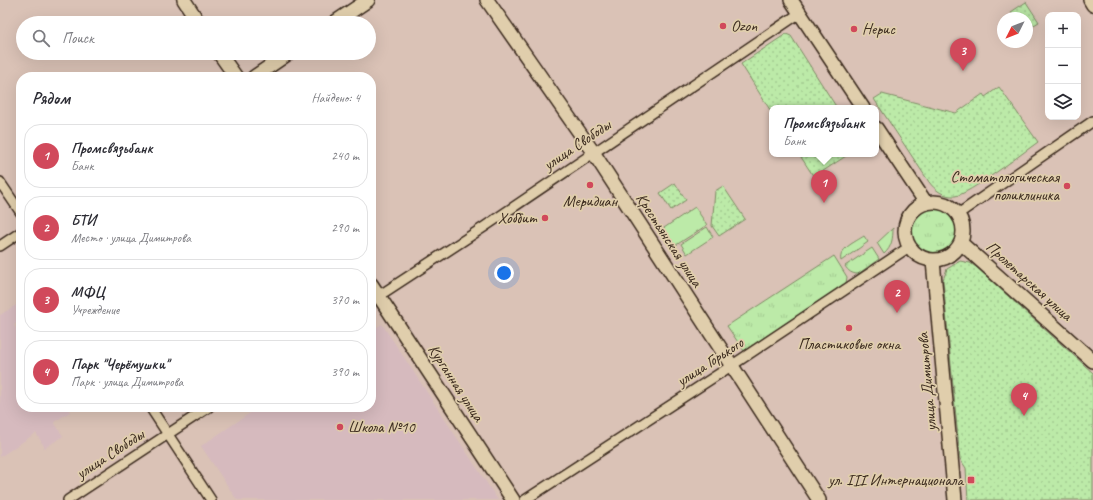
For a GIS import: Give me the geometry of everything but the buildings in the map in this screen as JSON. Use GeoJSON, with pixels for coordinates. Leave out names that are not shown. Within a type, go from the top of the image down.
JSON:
{"type":"FeatureCollection","features":[{"type":"Feature","properties":{"kind":"street"},"geometry":{"type":"LineString","coordinates":[[184,0],[194,16]]}},
{"type":"Feature","properties":{"kind":"street"},"geometry":{"type":"LineString","coordinates":[[344,16],[368,0]]}},
{"type":"Feature","properties":{"kind":"street","name":"Крестьянская улица"},"geometry":{"type":"LineString","coordinates":[[487,0],[593,152],[819,500]]}},
{"type":"Feature","properties":{"kind":"street"},"geometry":{"type":"LineString","coordinates":[[791,0],[861,105]]}},
{"type":"Feature","properties":{"kind":"street"},"geometry":{"type":"LineString","coordinates":[[1090,0],[1093,5]]}},
{"type":"Feature","properties":{"kind":"street","name":"улица Свободы"},"geometry":{"type":"LineString","coordinates":[[376,297],[484,227],[800,13]]}},
{"type":"Feature","properties":{"kind":"street"},"geometry":{"type":"LineString","coordinates":[[224,60],[232,72]]}},
{"type":"Feature","properties":{"kind":"street"},"geometry":{"type":"LineString","coordinates":[[261,72],[279,60]]}},
{"type":"Feature","properties":{"kind":"street"},"geometry":{"type":"LineString","coordinates":[[958,214],[1093,121]]}},
{"type":"Feature","properties":{"kind":"street"},"geometry":{"type":"LineString","coordinates":[[879,132],[926,203]]}},
{"type":"Feature","properties":{"kind":"street"},"geometry":{"type":"LineString","coordinates":[[0,182],[16,206]]}},
{"type":"Feature","properties":{"kind":"street"},"geometry":{"type":"LineString","coordinates":[[926,203],[942,203],[958,214],[963,227],[961,243],[950,256],[933,261],[916,255],[909,247],[904,236],[906,220],[916,208],[926,203]]}},
{"type":"Feature","properties":{"kind":"street"},"geometry":{"type":"LineString","coordinates":[[0,246],[16,235]]}},
{"type":"Feature","properties":{"kind":"street","name":"Пролетарская улица"},"geometry":{"type":"LineString","coordinates":[[961,243],[1093,361]]}},
{"type":"Feature","properties":{"kind":"street","name":"улица Горького"},"geometry":{"type":"LineString","coordinates":[[525,500],[731,366],[909,247]]}},
{"type":"Feature","properties":{"kind":"street","name":"улица Димитрова"},"geometry":{"type":"LineString","coordinates":[[933,261],[955,500]]}},
{"type":"Feature","properties":{"kind":"street","name":"Курганная улица"},"geometry":{"type":"LineString","coordinates":[[376,299],[513,500]]}},
{"type":"Feature","properties":{"kind":"street"},"geometry":{"type":"LineString","coordinates":[[153,412],[211,500]]}},
{"type":"Feature","properties":{"kind":"street","name":"улица Свободы"},"geometry":{"type":"LineString","coordinates":[[68,500],[201,412]]}},
{"type":"Feature","properties":{"kind":"shaded area"},"geometry":{"type":"Polygon","coordinates":[[[16,305],[16,324],[14,325],[16,328],[16,412],[70,412],[54,422],[63,436],[45,448],[36,433],[0,457],[0,315],[16,305]]]}},
{"type":"Feature","properties":{"kind":"shaded area","name":"Школа №10"},"geometry":{"type":"Polygon","coordinates":[[[382,324],[498,500],[237,500],[201,446],[252,412],[376,412],[376,328],[382,324]]]}},
{"type":"Feature","properties":{"kind":"green space"},"geometry":{"type":"Polygon","coordinates":[[[1026,2],[1032,12],[1011,12],[1026,2]]]}},
{"type":"Feature","properties":{"kind":"green space"},"geometry":{"type":"Polygon","coordinates":[[[1033,13],[1039,22],[1033,26],[1033,13]]]}},
{"type":"Feature","properties":{"kind":"green space"},"geometry":{"type":"Polygon","coordinates":[[[786,34],[791,36],[835,105],[769,105],[769,108],[741,64],[786,34]]]}},
{"type":"Feature","properties":{"kind":"green space"},"geometry":{"type":"Polygon","coordinates":[[[999,87],[1038,142],[971,189],[955,196],[944,194],[931,185],[874,99],[882,94],[956,113],[983,94],[985,97],[999,87]]]}},
{"type":"Feature","properties":{"kind":"green space"},"geometry":{"type":"Polygon","coordinates":[[[801,157],[844,157],[814,177],[801,157]]]}},
{"type":"Feature","properties":{"kind":"green space"},"geometry":{"type":"Polygon","coordinates":[[[675,183],[686,200],[671,210],[660,193],[675,183]]]}},
{"type":"Feature","properties":{"kind":"green space"},"geometry":{"type":"Polygon","coordinates":[[[723,186],[745,219],[719,236],[712,226],[715,191],[723,186]]]}},
{"type":"Feature","properties":{"kind":"green space"},"geometry":{"type":"Polygon","coordinates":[[[695,207],[707,225],[673,247],[661,230],[695,207]]]}},
{"type":"Feature","properties":{"kind":"green space"},"geometry":{"type":"Polygon","coordinates":[[[929,208],[939,208],[947,212],[953,218],[957,226],[957,236],[953,244],[947,250],[939,254],[929,254],[921,250],[915,244],[911,236],[911,226],[915,218],[921,212],[929,208]]]}},
{"type":"Feature","properties":{"kind":"green space"},"geometry":{"type":"Polygon","coordinates":[[[707,227],[713,237],[687,254],[681,244],[707,227]]]}},
{"type":"Feature","properties":{"kind":"green space"},"geometry":{"type":"Polygon","coordinates":[[[893,228],[892,242],[884,254],[877,243],[893,228]]]}},
{"type":"Feature","properties":{"kind":"green space"},"geometry":{"type":"Polygon","coordinates":[[[864,236],[868,242],[841,261],[842,253],[845,249],[864,236]]]}},
{"type":"Feature","properties":{"kind":"green space"},"geometry":{"type":"Polygon","coordinates":[[[872,248],[879,259],[858,274],[852,273],[847,269],[845,266],[872,248]]]}},
{"type":"Feature","properties":{"kind":"green space"},"geometry":{"type":"Polygon","coordinates":[[[834,256],[847,277],[846,283],[744,351],[727,326],[834,256]]]}},
{"type":"Feature","properties":{"kind":"green space"},"geometry":{"type":"Polygon","coordinates":[[[960,261],[970,263],[976,267],[1093,373],[1093,500],[968,500],[966,468],[960,459],[943,280],[947,269],[960,261]]]}},
{"type":"Feature","properties":{"kind":"place","name":"Ozon"},"geometry":{"type":"Point","coordinates":[723,26]}},
{"type":"Feature","properties":{"kind":"place","name":"Нерис"},"geometry":{"type":"Point","coordinates":[854,29]}},
{"type":"Feature","properties":{"kind":"place","name":"МФЦ"},"geometry":{"type":"Point","coordinates":[963,71]}},
{"type":"Feature","properties":{"kind":"place","name":"Меридиан"},"geometry":{"type":"Point","coordinates":[590,185]}},
{"type":"Feature","properties":{"kind":"place","name":"Стоматологическая поликлиника"},"geometry":{"type":"Point","coordinates":[1067,186]}},
{"type":"Feature","properties":{"kind":"place","name":"Промсвязьбанк"},"geometry":{"type":"Point","coordinates":[824,203]}},
{"type":"Feature","properties":{"kind":"place","name":"Хоббит"},"geometry":{"type":"Point","coordinates":[545,218]}},
{"type":"Feature","properties":{"kind":"place","name":"БТИ"},"geometry":{"type":"Point","coordinates":[897,313]}},
{"type":"Feature","properties":{"kind":"place","name":"Пластиковые окна"},"geometry":{"type":"Point","coordinates":[849,328]}},
{"type":"Feature","properties":{"kind":"place","name":"Парк \"Черёмушки\""},"geometry":{"type":"Point","coordinates":[1024,416]}},
{"type":"Feature","properties":{"kind":"place","name":"Школа №10"},"geometry":{"type":"Point","coordinates":[340,427]}},
{"type":"Feature","properties":{"kind":"place","name":"ул. III Интернационала"},"geometry":{"type":"Point","coordinates":[971,480]}}]}
